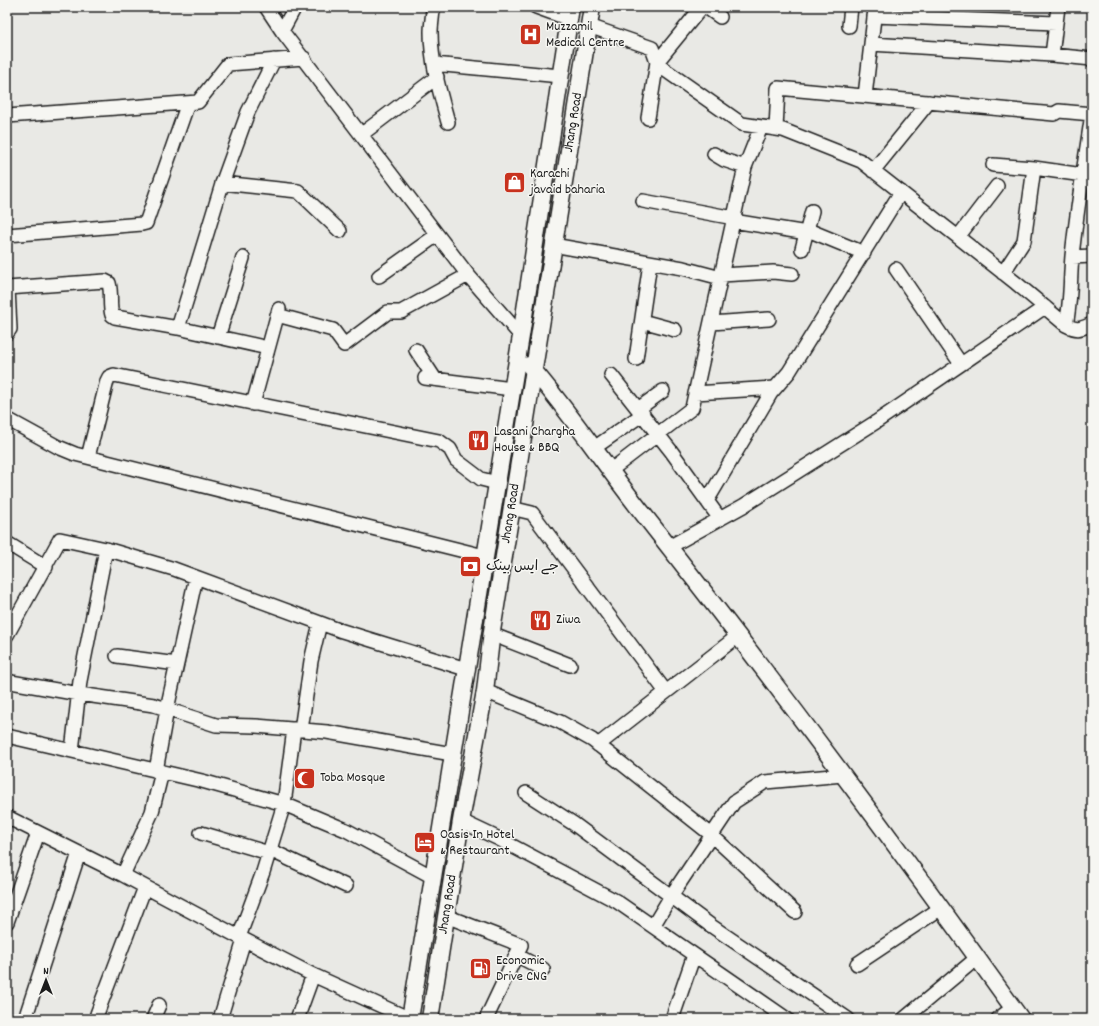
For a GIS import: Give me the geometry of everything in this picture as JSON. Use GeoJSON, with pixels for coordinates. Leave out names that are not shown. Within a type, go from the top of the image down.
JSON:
{"type":"FeatureCollection","features":[{"type":"Feature","properties":{"kind":"main road","name":"Jhang Road"},"geometry":{"type":"LineString","coordinates":[[430,1019],[461,821],[485,691],[491,634],[592,7]]}},
{"type":"Feature","properties":{"kind":"main road","name":"Jhang Road"},"geometry":{"type":"LineString","coordinates":[[410,1019],[484,556],[520,344],[570,13]]}},
{"type":"Feature","properties":{"kind":"main road"},"geometry":{"type":"LineString","coordinates":[[520,344],[533,370],[843,775],[942,908],[1017,1014]]}},
{"type":"Feature","properties":{"kind":"street"},"geometry":{"type":"LineString","coordinates":[[266,7],[282,31],[362,134],[520,344]]}},
{"type":"Feature","properties":{"kind":"street"},"geometry":{"type":"LineString","coordinates":[[282,31],[295,7]]}},
{"type":"Feature","properties":{"kind":"street"},"geometry":{"type":"LineString","coordinates":[[433,7],[431,30],[434,64],[448,122]]}},
{"type":"Feature","properties":{"kind":"street"},"geometry":{"type":"LineString","coordinates":[[536,7],[570,13]]}},
{"type":"Feature","properties":{"kind":"street"},"geometry":{"type":"LineString","coordinates":[[648,118],[657,62],[702,7]]}},
{"type":"Feature","properties":{"kind":"street"},"geometry":{"type":"LineString","coordinates":[[706,7],[720,16]]}},
{"type":"Feature","properties":{"kind":"street"},"geometry":{"type":"LineString","coordinates":[[849,26],[851,7]]}},
{"type":"Feature","properties":{"kind":"street"},"geometry":{"type":"LineString","coordinates":[[1052,55],[1058,7]]}},
{"type":"Feature","properties":{"kind":"street"},"geometry":{"type":"LineString","coordinates":[[865,96],[875,12],[1056,23]]}},
{"type":"Feature","properties":{"kind":"street"},"geometry":{"type":"LineString","coordinates":[[589,26],[652,48],[658,65],[742,124],[783,130],[861,161],[958,237],[1066,325],[1074,329],[1079,329],[1092,324]]}},
{"type":"Feature","properties":{"kind":"street"},"geometry":{"type":"LineString","coordinates":[[871,44],[1052,55],[1092,59]]}},
{"type":"Feature","properties":{"kind":"street"},"geometry":{"type":"LineString","coordinates":[[7,116],[198,102],[228,64],[304,58]]}},
{"type":"Feature","properties":{"kind":"street"},"geometry":{"type":"LineString","coordinates":[[178,328],[222,183],[248,112],[274,60]]}},
{"type":"Feature","properties":{"kind":"street"},"geometry":{"type":"LineString","coordinates":[[434,64],[560,76]]}},
{"type":"Feature","properties":{"kind":"street"},"geometry":{"type":"LineString","coordinates":[[362,134],[437,77]]}},
{"type":"Feature","properties":{"kind":"street"},"geometry":{"type":"LineString","coordinates":[[776,129],[778,88],[1054,114],[1059,111],[1092,114],[1072,257],[1069,313],[1066,325]]}},
{"type":"Feature","properties":{"kind":"street"},"geometry":{"type":"LineString","coordinates":[[874,171],[929,102]]}},
{"type":"Feature","properties":{"kind":"street"},"geometry":{"type":"LineString","coordinates":[[7,235],[146,223],[188,103]]}},
{"type":"Feature","properties":{"kind":"street"},"geometry":{"type":"LineString","coordinates":[[611,470],[692,408],[745,166],[761,127]]}},
{"type":"Feature","properties":{"kind":"street"},"geometry":{"type":"LineString","coordinates":[[714,154],[724,160],[745,166]]}},
{"type":"Feature","properties":{"kind":"street"},"geometry":{"type":"LineString","coordinates":[[993,165],[1034,168],[1083,175]]}},
{"type":"Feature","properties":{"kind":"street"},"geometry":{"type":"LineString","coordinates":[[1003,273],[1024,241],[1034,168]]}},
{"type":"Feature","properties":{"kind":"street"},"geometry":{"type":"LineString","coordinates":[[222,183],[298,191],[340,231]]}},
{"type":"Feature","properties":{"kind":"street"},"geometry":{"type":"LineString","coordinates":[[958,237],[997,186]]}},
{"type":"Feature","properties":{"kind":"street"},"geometry":{"type":"LineString","coordinates":[[707,501],[770,393],[789,372],[901,192]]}},
{"type":"Feature","properties":{"kind":"street"},"geometry":{"type":"LineString","coordinates":[[642,201],[734,220],[807,232],[864,253]]}},
{"type":"Feature","properties":{"kind":"street"},"geometry":{"type":"LineString","coordinates":[[802,249],[812,211]]}},
{"type":"Feature","properties":{"kind":"street"},"geometry":{"type":"LineString","coordinates":[[379,276],[437,235]]}},
{"type":"Feature","properties":{"kind":"street"},"geometry":{"type":"LineString","coordinates":[[554,245],[650,264],[683,268],[721,277],[773,272],[792,274]]}},
{"type":"Feature","properties":{"kind":"street"},"geometry":{"type":"LineString","coordinates":[[1072,257],[1092,256]]}},
{"type":"Feature","properties":{"kind":"street"},"geometry":{"type":"LineString","coordinates":[[218,337],[243,258]]}},
{"type":"Feature","properties":{"kind":"street"},"geometry":{"type":"LineString","coordinates":[[636,359],[650,264]]}},
{"type":"Feature","properties":{"kind":"street"},"geometry":{"type":"LineString","coordinates":[[896,269],[961,364]]}},
{"type":"Feature","properties":{"kind":"street"},"geometry":{"type":"LineString","coordinates":[[253,404],[278,312],[333,330],[344,345],[388,312],[401,312],[468,275]]}},
{"type":"Feature","properties":{"kind":"street"},"geometry":{"type":"LineString","coordinates":[[7,333],[10,329],[7,288],[105,281],[109,283],[112,315],[268,348]]}},
{"type":"Feature","properties":{"kind":"street"},"geometry":{"type":"LineString","coordinates":[[669,547],[720,518],[876,422],[1045,307]]}},
{"type":"Feature","properties":{"kind":"street"},"geometry":{"type":"LineString","coordinates":[[711,323],[769,319]]}},
{"type":"Feature","properties":{"kind":"street"},"geometry":{"type":"LineString","coordinates":[[642,321],[675,330]]}},
{"type":"Feature","properties":{"kind":"street"},"geometry":{"type":"LineString","coordinates":[[416,350],[430,379],[512,389]]}},
{"type":"Feature","properties":{"kind":"street"},"geometry":{"type":"LineString","coordinates":[[611,375],[658,434],[720,518]]}},
{"type":"Feature","properties":{"kind":"street"},"geometry":{"type":"LineString","coordinates":[[88,457],[107,381],[109,377],[114,376],[439,441],[450,449],[456,460],[481,479],[497,483]]}},
{"type":"Feature","properties":{"kind":"street"},"geometry":{"type":"LineString","coordinates":[[695,393],[775,388]]}},
{"type":"Feature","properties":{"kind":"street"},"geometry":{"type":"LineString","coordinates":[[594,448],[640,411],[663,390]]}},
{"type":"Feature","properties":{"kind":"street"},"geometry":{"type":"LineString","coordinates":[[7,419],[58,447],[75,454],[484,556]]}},
{"type":"Feature","properties":{"kind":"street"},"geometry":{"type":"LineString","coordinates":[[511,508],[532,513],[666,692]]}},
{"type":"Feature","properties":{"kind":"street"},"geometry":{"type":"LineString","coordinates":[[7,635],[46,567],[60,539],[106,549],[174,569],[339,630],[466,669]]}},
{"type":"Feature","properties":{"kind":"street"},"geometry":{"type":"LineString","coordinates":[[7,543],[46,567]]}},
{"type":"Feature","properties":{"kind":"street"},"geometry":{"type":"LineString","coordinates":[[72,751],[79,694],[106,549]]}},
{"type":"Feature","properties":{"kind":"street"},"geometry":{"type":"LineString","coordinates":[[123,875],[152,812],[167,709],[196,577]]}},
{"type":"Feature","properties":{"kind":"street"},"geometry":{"type":"LineString","coordinates":[[220,1019],[241,939],[284,804],[311,661],[320,623]]}},
{"type":"Feature","properties":{"kind":"street"},"geometry":{"type":"LineString","coordinates":[[491,634],[570,665]]}},
{"type":"Feature","properties":{"kind":"street"},"geometry":{"type":"LineString","coordinates":[[598,745],[738,636]]}},
{"type":"Feature","properties":{"kind":"street"},"geometry":{"type":"LineString","coordinates":[[117,656],[177,664]]}},
{"type":"Feature","properties":{"kind":"street"},"geometry":{"type":"LineString","coordinates":[[11,682],[154,705],[216,725],[256,726],[327,732],[452,754]]}},
{"type":"Feature","properties":{"kind":"street"},"geometry":{"type":"LineString","coordinates":[[485,691],[560,722],[592,740],[712,836],[795,912]]}},
{"type":"Feature","properties":{"kind":"street"},"geometry":{"type":"LineString","coordinates":[[7,736],[202,781],[284,804],[346,830],[432,878]]}},
{"type":"Feature","properties":{"kind":"street"},"geometry":{"type":"LineString","coordinates":[[652,926],[734,802],[765,782],[843,775]]}},
{"type":"Feature","properties":{"kind":"street"},"geometry":{"type":"LineString","coordinates":[[526,793],[574,824],[710,925],[848,1019]]}},
{"type":"Feature","properties":{"kind":"street"},"geometry":{"type":"LineString","coordinates":[[7,817],[123,875],[241,939],[313,975],[410,1019]]}},
{"type":"Feature","properties":{"kind":"street"},"geometry":{"type":"LineString","coordinates":[[461,821],[497,838],[616,901],[786,1019]]}},
{"type":"Feature","properties":{"kind":"street"},"geometry":{"type":"LineString","coordinates":[[201,832],[270,851],[346,886]]}},
{"type":"Feature","properties":{"kind":"street"},"geometry":{"type":"LineString","coordinates":[[7,922],[38,833]]}},
{"type":"Feature","properties":{"kind":"street"},"geometry":{"type":"LineString","coordinates":[[26,1019],[79,853]]}},
{"type":"Feature","properties":{"kind":"street"},"geometry":{"type":"LineString","coordinates":[[97,1014],[145,887]]}},
{"type":"Feature","properties":{"kind":"street"},"geometry":{"type":"LineString","coordinates":[[857,964],[942,908]]}},
{"type":"Feature","properties":{"kind":"street"},"geometry":{"type":"LineString","coordinates":[[446,916],[521,945],[486,1019]]}},
{"type":"Feature","properties":{"kind":"street"},"geometry":{"type":"LineString","coordinates":[[672,1019],[694,954]]}},
{"type":"Feature","properties":{"kind":"street"},"geometry":{"type":"LineString","coordinates":[[516,955],[543,969]]}},
{"type":"Feature","properties":{"kind":"street"},"geometry":{"type":"LineString","coordinates":[[904,1019],[977,958]]}},
{"type":"Feature","properties":{"kind":"street"},"geometry":{"type":"LineString","coordinates":[[297,1019],[313,975]]}},
{"type":"Feature","properties":{"kind":"street"},"geometry":{"type":"LineString","coordinates":[[153,1019],[159,1005]]}},
{"type":"Feature","properties":{"kind":"street"},"geometry":{"type":"LineString","coordinates":[[998,1019],[1017,1014]]}},
{"type":"Feature","properties":{"kind":"place","name":"Muzzamil Medical Centre"},"geometry":{"type":"Point","coordinates":[531,35]}},
{"type":"Feature","properties":{"kind":"place","name":"Karachi javaid baharia"},"geometry":{"type":"Point","coordinates":[515,182]}},
{"type":"Feature","properties":{"kind":"place","name":"Lasani Chargha House & BBQ"},"geometry":{"type":"Point","coordinates":[478,440]}},
{"type":"Feature","properties":{"kind":"place","name":"جے ایس بینک"},"geometry":{"type":"Point","coordinates":[470,567]}},
{"type":"Feature","properties":{"kind":"place","name":"Ziwa"},"geometry":{"type":"Point","coordinates":[540,620]}},
{"type":"Feature","properties":{"kind":"place","name":"Toba Mosque"},"geometry":{"type":"Point","coordinates":[305,778]}},
{"type":"Feature","properties":{"kind":"place","name":"Oasis In Hotel & Restaurant"},"geometry":{"type":"Point","coordinates":[425,843]}},
{"type":"Feature","properties":{"kind":"place","name":"Economic Drive CNG"},"geometry":{"type":"Point","coordinates":[481,969]}}]}
